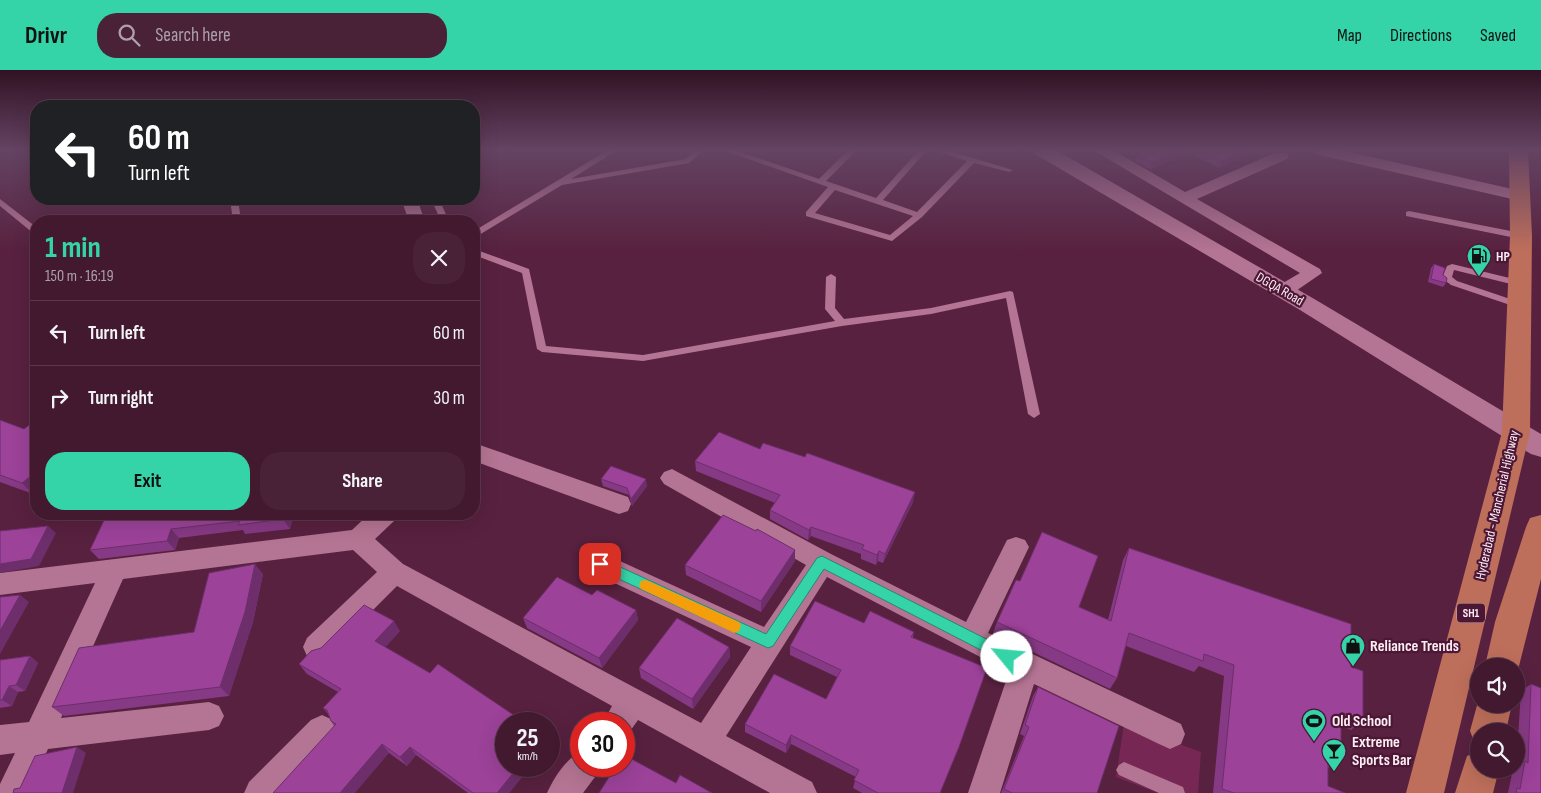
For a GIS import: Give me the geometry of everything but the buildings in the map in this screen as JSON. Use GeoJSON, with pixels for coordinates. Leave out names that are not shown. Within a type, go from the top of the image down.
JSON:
{"type":"FeatureCollection","features":[{"type":"Feature","properties":{"kind":"main road","name":"DGQA Road"},"geometry":{"type":"LineString","coordinates":[[1100,184],[1283,290],[1529,440]]}},
{"type":"Feature","properties":{"kind":"main road","name":"Hyderabad - Mancherial Highway"},"geometry":{"type":"LineString","coordinates":[[1425,793],[1529,440],[1519,294],[1520,184]]}},
{"type":"Feature","properties":{"kind":"main road"},"geometry":{"type":"LineString","coordinates":[[1504,658],[1512,622],[1541,527]]}},
{"type":"Feature","properties":{"kind":"main road"},"geometry":{"type":"LineString","coordinates":[[1474,793],[1478,778]]}},
{"type":"Feature","properties":{"kind":"street"},"geometry":{"type":"LineString","coordinates":[[1159,184],[1313,273],[1283,290]]}},
{"type":"Feature","properties":{"kind":"street"},"geometry":{"type":"LineString","coordinates":[[1184,198],[1217,184]]}},
{"type":"Feature","properties":{"kind":"street"},"geometry":{"type":"LineString","coordinates":[[1467,184],[1521,196]]}},
{"type":"Feature","properties":{"kind":"street"},"geometry":{"type":"LineString","coordinates":[[480,454],[619,504]]}},
{"type":"Feature","properties":{"kind":"street"},"geometry":{"type":"LineString","coordinates":[[672,478],[822,562],[1025,666],[1170,734]]}},
{"type":"Feature","properties":{"kind":"street"},"geometry":{"type":"LineString","coordinates":[[0,584],[358,539],[379,520]]}},
{"type":"Feature","properties":{"kind":"street"},"geometry":{"type":"LineString","coordinates":[[358,539],[394,572],[623,712]]}},
{"type":"Feature","properties":{"kind":"street"},"geometry":{"type":"LineString","coordinates":[[972,638],[1016,547]]}},
{"type":"Feature","properties":{"kind":"street"},"geometry":{"type":"LineString","coordinates":[[706,741],[768,642],[822,562]]}},
{"type":"Feature","properties":{"kind":"street"},"geometry":{"type":"LineString","coordinates":[[600,564],[768,642]]}},
{"type":"Feature","properties":{"kind":"street"},"geometry":{"type":"LineString","coordinates":[[12,793],[114,571]]}},
{"type":"Feature","properties":{"kind":"street"},"geometry":{"type":"LineString","coordinates":[[317,648],[394,572]]}},
{"type":"Feature","properties":{"kind":"street"},"geometry":{"type":"LineString","coordinates":[[984,793],[1025,666]]}},
{"type":"Feature","properties":{"kind":"street"},"geometry":{"type":"LineString","coordinates":[[0,740],[209,716]]}},
{"type":"Feature","properties":{"kind":"street"},"geometry":{"type":"LineString","coordinates":[[635,716],[706,741],[801,793]]}},
{"type":"Feature","properties":{"kind":"street"},"geometry":{"type":"LineString","coordinates":[[260,793],[322,730]]}},
{"type":"Feature","properties":{"kind":"street"},"geometry":{"type":"LineString","coordinates":[[563,793],[575,777]]}},
{"type":"Feature","properties":{"kind":"lane"},"geometry":{"type":"LineString","coordinates":[[480,231],[558,184]]}},
{"type":"Feature","properties":{"kind":"lane"},"geometry":{"type":"LineString","coordinates":[[825,184],[919,214]]}},
{"type":"Feature","properties":{"kind":"lane"},"geometry":{"type":"LineString","coordinates":[[877,202],[893,184]]}},
{"type":"Feature","properties":{"kind":"lane"},"geometry":{"type":"LineString","coordinates":[[833,187],[809,214],[892,238],[949,184]]}},
{"type":"Feature","properties":{"kind":"lane"},"geometry":{"type":"LineString","coordinates":[[0,202],[30,226]]}},
{"type":"Feature","properties":{"kind":"lane"},"geometry":{"type":"LineString","coordinates":[[1409,214],[1521,236]]}},
{"type":"Feature","properties":{"kind":"lane"},"geometry":{"type":"LineString","coordinates":[[480,254],[526,271],[542,349],[643,358],[842,323],[931,311],[1010,294],[1034,414]]}},
{"type":"Feature","properties":{"kind":"lane"},"geometry":{"type":"LineString","coordinates":[[1452,267],[1519,294],[1454,283],[1447,278],[1452,267]]}},
{"type":"Feature","properties":{"kind":"lane"},"geometry":{"type":"LineString","coordinates":[[831,277],[830,309],[842,323]]}},
{"type":"Feature","properties":{"kind":"lane"},"geometry":{"type":"LineString","coordinates":[[1124,770],[1177,793]]}},
{"type":"Feature","properties":{"kind":"shaded area"},"geometry":{"type":"Polygon","coordinates":[[[1124,724],[1201,752],[1198,793],[1158,793],[1116,777],[1124,724]]]}},
{"type":"Feature","properties":{"kind":"slow traffic"},"geometry":{"type":"LineString","coordinates":[[646,585],[734,626]]}},
{"type":"Feature","properties":{"kind":"place","name":"HP"},"geometry":{"type":"Point","coordinates":[1479,277]}},
{"type":"Feature","properties":{"kind":"place","name":"Reliance Trends"},"geometry":{"type":"Point","coordinates":[1353,667]}},
{"type":"Feature","properties":{"kind":"place","name":"Old School"},"geometry":{"type":"Point","coordinates":[1314,742]}},
{"type":"Feature","properties":{"kind":"place","name":"Extreme Sports Bar"},"geometry":{"type":"Point","coordinates":[1334,772]}},
{"type":"Feature","properties":{"kind":"route"},"geometry":{"type":"LineString","coordinates":[[600,564],[768,642],[822,562],[1007,657]]}}]}
